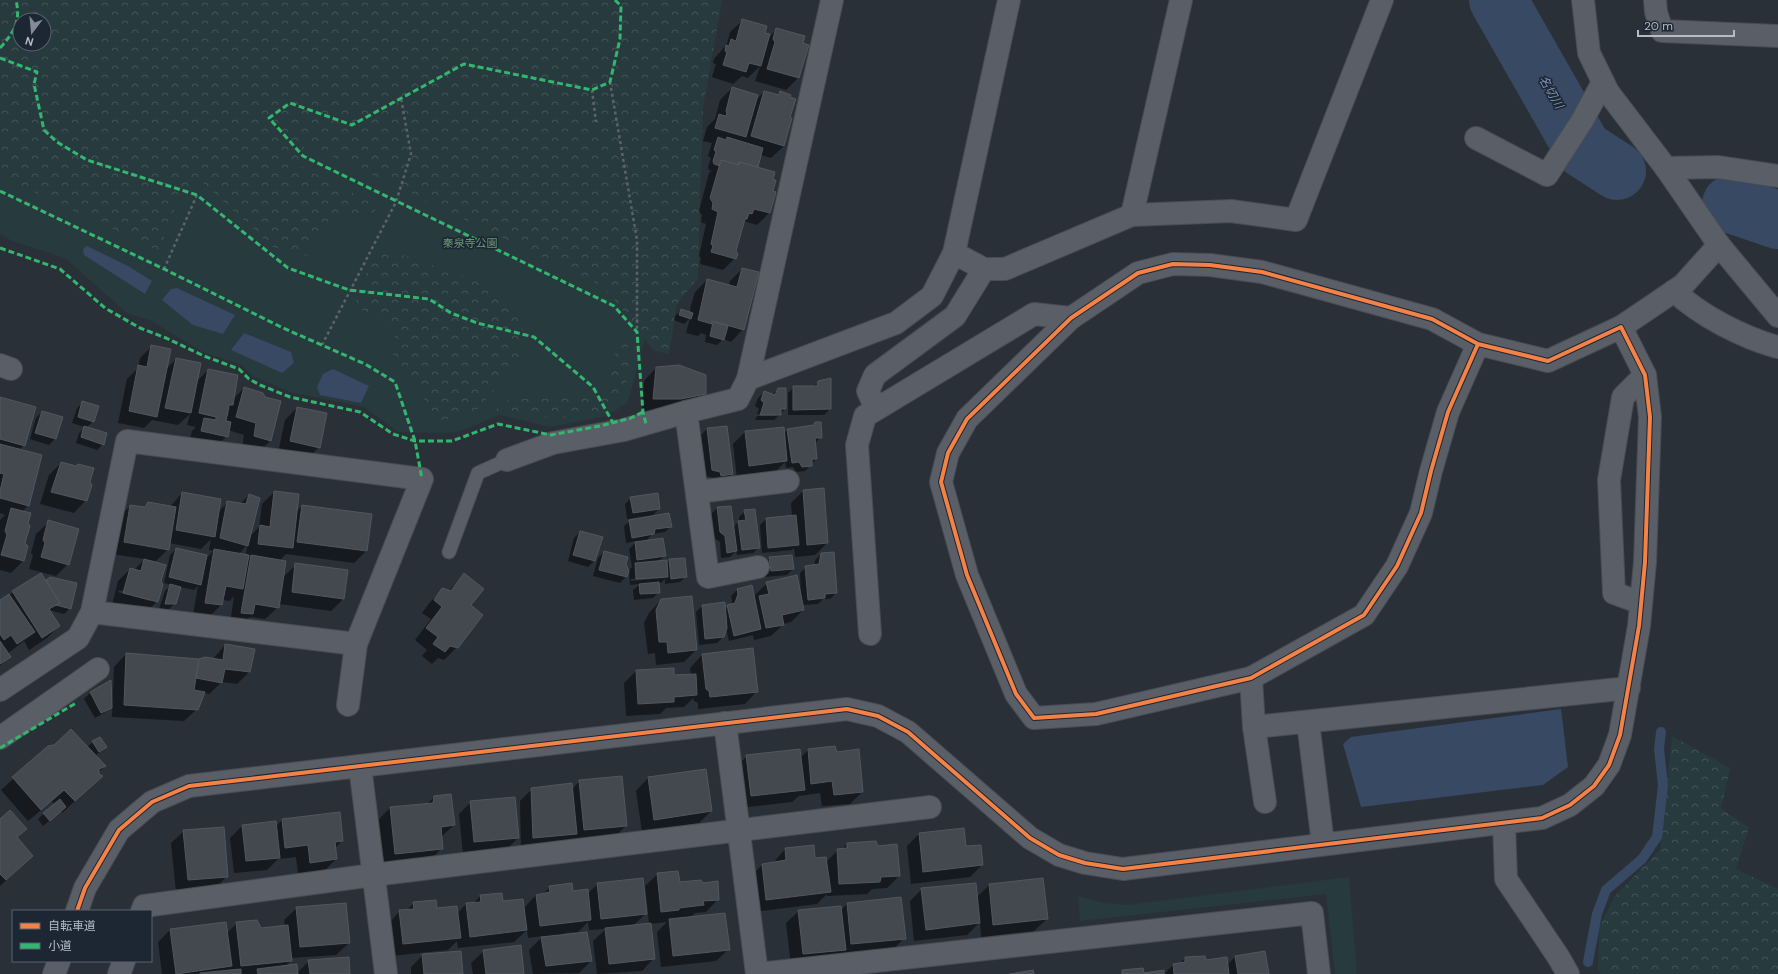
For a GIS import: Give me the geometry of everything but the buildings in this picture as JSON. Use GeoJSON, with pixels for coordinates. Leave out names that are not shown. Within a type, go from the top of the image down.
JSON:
{"type":"FeatureCollection","features":[{"type":"Feature","properties":{"kind":"street"},"geometry":{"type":"LineString","coordinates":[[507,460],[553,442],[624,430],[686,412],[738,400],[748,379],[832,0]]}},
{"type":"Feature","properties":{"kind":"street"},"geometry":{"type":"LineString","coordinates":[[748,379],[896,323],[932,296],[954,253],[1009,0]]}},
{"type":"Feature","properties":{"kind":"street"},"geometry":{"type":"LineString","coordinates":[[1132,215],[1181,0]]}},
{"type":"Feature","properties":{"kind":"street"},"geometry":{"type":"LineString","coordinates":[[954,253],[984,269],[1005,269],[1132,215],[1231,211],[1296,220],[1382,0]]}},
{"type":"Feature","properties":{"kind":"street"},"geometry":{"type":"LineString","coordinates":[[1583,0],[1589,53],[1608,92],[1666,168],[1719,245],[1778,316]]}},
{"type":"Feature","properties":{"kind":"street"},"geometry":{"type":"LineString","coordinates":[[1655,0],[1656,12],[1662,31],[1778,36]]}},
{"type":"Feature","properties":{"kind":"street"},"geometry":{"type":"LineString","coordinates":[[1476,138],[1546,175],[1582,121],[1603,82]]}},
{"type":"Feature","properties":{"kind":"street"},"geometry":{"type":"LineString","coordinates":[[1666,168],[1718,167],[1778,176]]}},
{"type":"Feature","properties":{"kind":"street"},"geometry":{"type":"LineString","coordinates":[[1478,344],[1448,412],[1421,513],[1397,566],[1364,615],[1250,678],[1096,714],[1034,718],[1016,694],[967,575],[941,482],[948,453],[967,419],[1071,318],[1138,273],[1173,264],[1210,265],[1262,272],[1432,318],[1478,344],[1548,361],[1621,328],[1683,285],[1719,245]]}},
{"type":"Feature","properties":{"kind":"street"},"geometry":{"type":"LineString","coordinates":[[876,410],[868,391],[875,375],[955,316],[984,269]]}},
{"type":"Feature","properties":{"kind":"street"},"geometry":{"type":"LineString","coordinates":[[1674,291],[1693,308],[1766,344],[1777,347]]}},
{"type":"Feature","properties":{"kind":"street"},"geometry":{"type":"LineString","coordinates":[[870,634],[857,445],[865,416],[1034,314],[1071,318]]}},
{"type":"Feature","properties":{"kind":"street"},"geometry":{"type":"LineString","coordinates":[[77,910],[85,888],[120,830],[152,802],[189,786],[847,709],[878,716],[908,732],[1030,838],[1059,855],[1085,863],[1123,869],[1542,818],[1570,806],[1594,786],[1609,765],[1620,735],[1639,626],[1645,562],[1650,417],[1645,375],[1621,328]]}},
{"type":"Feature","properties":{"kind":"street"},"geometry":{"type":"LineString","coordinates":[[1641,603],[1614,593],[1609,480],[1623,397],[1645,375]]}},
{"type":"Feature","properties":{"kind":"street"},"geometry":{"type":"LineString","coordinates":[[686,412],[708,577],[758,567]]}},
{"type":"Feature","properties":{"kind":"street"},"geometry":{"type":"LineString","coordinates":[[0,690],[78,638],[92,612],[127,441],[422,479],[356,644],[348,705]]}},
{"type":"Feature","properties":{"kind":"street"},"geometry":{"type":"LineString","coordinates":[[697,492],[788,480]]}},
{"type":"Feature","properties":{"kind":"street"},"geometry":{"type":"LineString","coordinates":[[92,612],[356,644]]}},
{"type":"Feature","properties":{"kind":"street"},"geometry":{"type":"LineString","coordinates":[[0,738],[98,669]]}},
{"type":"Feature","properties":{"kind":"street"},"geometry":{"type":"LineString","coordinates":[[1250,678],[1254,727],[1265,802]]}},
{"type":"Feature","properties":{"kind":"street"},"geometry":{"type":"LineString","coordinates":[[1254,727],[1629,688]]}},
{"type":"Feature","properties":{"kind":"street"},"geometry":{"type":"LineString","coordinates":[[1308,722],[1323,844]]}},
{"type":"Feature","properties":{"kind":"street"},"geometry":{"type":"LineString","coordinates":[[725,723],[758,974],[1312,913],[1319,974]]}},
{"type":"Feature","properties":{"kind":"street"},"geometry":{"type":"LineString","coordinates":[[360,766],[386,974]]}},
{"type":"Feature","properties":{"kind":"street"},"geometry":{"type":"LineString","coordinates":[[142,910],[144,906],[373,875],[930,807]]}},
{"type":"Feature","properties":{"kind":"street"},"geometry":{"type":"LineString","coordinates":[[1504,823],[1506,880],[1559,958],[1568,974]]}},
{"type":"Feature","properties":{"kind":"street"},"geometry":{"type":"LineString","coordinates":[[54,974],[58,962]]}},
{"type":"Feature","properties":{"kind":"street"},"geometry":{"type":"LineString","coordinates":[[119,974],[124,962]]}},
{"type":"Feature","properties":{"kind":"lane"},"geometry":{"type":"LineString","coordinates":[[449,552],[478,473],[507,460]]}},
{"type":"Feature","properties":{"kind":"path"},"geometry":{"type":"LineString","coordinates":[[610,82],[637,240],[637,332]]}},
{"type":"Feature","properties":{"kind":"path"},"geometry":{"type":"LineString","coordinates":[[592,90],[596,122]]}},
{"type":"Feature","properties":{"kind":"path"},"geometry":{"type":"LineString","coordinates":[[322,345],[396,202],[411,154],[401,98]]}},
{"type":"Feature","properties":{"kind":"path"},"geometry":{"type":"LineString","coordinates":[[164,269],[197,195]]}},
{"type":"Feature","properties":{"kind":"green space"},"geometry":{"type":"Polygon","coordinates":[[[0,0],[722,0],[703,108],[698,278],[677,304],[669,354],[653,350],[625,312],[602,286],[343,161],[305,145],[298,165],[378,206],[372,215],[339,212],[313,237],[308,256],[273,247],[201,181],[179,196],[159,251],[0,176],[0,0]]]}},
{"type":"Feature","properties":{"kind":"green space","name":"秦泉寺公園"},"geometry":{"type":"Polygon","coordinates":[[[0,21],[12,35],[12,52],[52,52],[52,46],[352,108],[651,316],[628,402],[607,416],[550,427],[499,415],[458,432],[398,432],[364,407],[290,392],[253,376],[240,364],[204,353],[150,320],[128,314],[65,258],[12,241],[0,234],[0,21]]]}},
{"type":"Feature","properties":{"kind":"green space"},"geometry":{"type":"Polygon","coordinates":[[[381,248],[460,274],[506,296],[524,332],[518,362],[474,413],[440,421],[427,408],[420,385],[407,370],[393,360],[395,334],[378,319],[358,308],[355,293],[381,248]]]}},
{"type":"Feature","properties":{"kind":"green space"},"geometry":{"type":"Polygon","coordinates":[[[627,341],[630,368],[624,392],[605,410],[561,418],[497,412],[497,404],[512,399],[547,399],[605,395],[615,354],[627,341]]]}},
{"type":"Feature","properties":{"kind":"green space"},"geometry":{"type":"Polygon","coordinates":[[[1672,736],[1730,768],[1721,809],[1749,827],[1736,869],[1778,889],[1778,974],[1601,974],[1598,968],[1599,928],[1615,896],[1660,850],[1672,736]]]}},
{"type":"Feature","properties":{"kind":"green space"},"geometry":{"type":"Polygon","coordinates":[[[1349,877],[1357,974],[1335,974],[1326,894],[1080,921],[1078,896],[1103,903],[1127,905],[1349,877]]]}},
{"type":"Feature","properties":{"kind":"water"},"geometry":{"type":"Polygon","coordinates":[[[87,246],[128,266],[152,281],[145,294],[84,255],[83,249],[87,246]]]}},
{"type":"Feature","properties":{"kind":"water"},"geometry":{"type":"Polygon","coordinates":[[[177,288],[235,315],[223,334],[193,325],[162,300],[171,289],[177,288]]]}},
{"type":"Feature","properties":{"kind":"water"},"geometry":{"type":"Polygon","coordinates":[[[244,333],[291,352],[294,363],[282,373],[231,350],[244,333]]]}},
{"type":"Feature","properties":{"kind":"water"},"geometry":{"type":"Polygon","coordinates":[[[333,369],[369,386],[361,403],[320,395],[317,387],[323,374],[333,369]]]}},
{"type":"Feature","properties":{"kind":"water"},"geometry":{"type":"Polygon","coordinates":[[[1561,709],[1568,767],[1543,785],[1361,807],[1343,744],[1351,737],[1561,709]]]}},
{"type":"Feature","properties":{"kind":"waterway","name":"名切川"},"geometry":{"type":"LineString","coordinates":[[1498,0],[1583,149],[1617,171]]}},
{"type":"Feature","properties":{"kind":"waterway","name":"名切川"},"geometry":{"type":"LineString","coordinates":[[1731,204],[1778,220]]}},
{"type":"Feature","properties":{"kind":"waterway"},"geometry":{"type":"LineString","coordinates":[[1588,962],[1597,914],[1606,890],[1642,859],[1657,837],[1663,785],[1659,749],[1661,732]]}},
{"type":"Feature","properties":{"kind":"marked path"},"geometry":{"type":"LineString","coordinates":[[0,48],[13,32],[17,21],[18,15],[16,0]]}},
{"type":"Feature","properties":{"kind":"marked path"},"geometry":{"type":"LineString","coordinates":[[615,0],[621,6],[620,39],[610,82],[592,90],[464,64],[352,125],[290,103],[269,118],[303,156],[614,306],[637,332],[643,412],[646,424]]}},
{"type":"Feature","properties":{"kind":"marked path"},"geometry":{"type":"LineString","coordinates":[[0,58],[37,72],[34,84],[44,130],[57,142],[87,160],[197,195],[288,268],[349,290],[429,299],[451,313],[477,323],[534,337],[593,387],[613,423]]}},
{"type":"Feature","properties":{"kind":"marked path"},"geometry":{"type":"LineString","coordinates":[[0,191],[164,269],[283,328],[365,364],[395,382],[415,441],[422,479]]}},
{"type":"Feature","properties":{"kind":"marked path"},"geometry":{"type":"LineString","coordinates":[[0,248],[60,269],[105,308],[140,328],[166,338],[204,356],[239,369],[249,379],[260,385],[290,397],[360,412],[393,434],[415,441],[452,441],[498,424],[551,435],[600,426],[631,418],[643,412]]}},
{"type":"Feature","properties":{"kind":"marked path"},"geometry":{"type":"LineString","coordinates":[[0,748],[76,703]]}},
{"type":"Feature","properties":{"kind":"cycle path"},"geometry":{"type":"LineString","coordinates":[[1173,264],[1210,265],[1262,272],[1432,319],[1478,344],[1448,412],[1421,513],[1397,566],[1364,615],[1251,678],[1096,714],[1034,718],[1016,694],[967,575],[941,482],[948,453],[967,419],[1071,318],[1138,273],[1173,264]]}},
{"type":"Feature","properties":{"kind":"cycle path"},"geometry":{"type":"LineString","coordinates":[[77,910],[85,888],[119,830],[152,802],[189,786],[847,709],[878,716],[908,732],[1030,838],[1059,855],[1085,863],[1123,869],[1542,818],[1570,805],[1594,786],[1609,765],[1620,735],[1639,626],[1645,562],[1650,417],[1645,375],[1621,327],[1548,361],[1478,344]]}}]}
